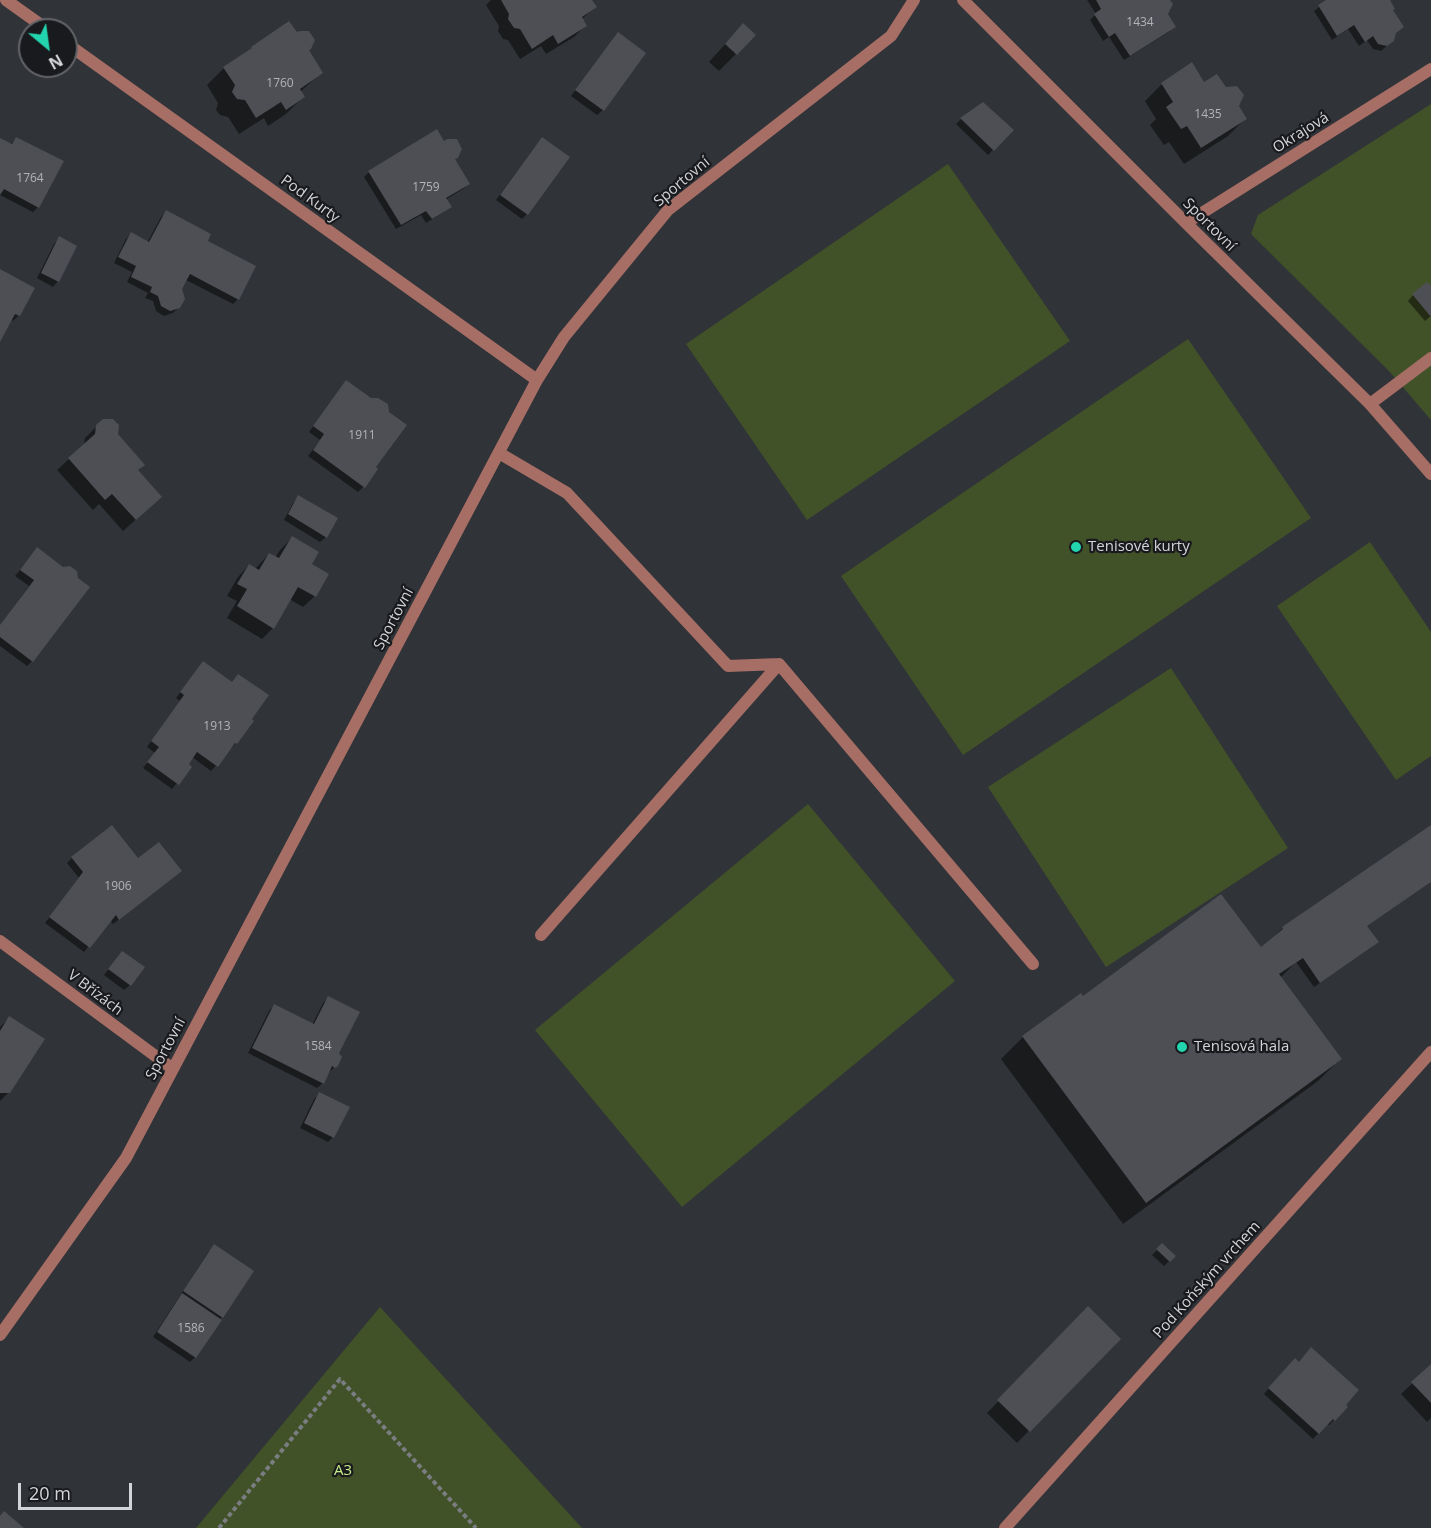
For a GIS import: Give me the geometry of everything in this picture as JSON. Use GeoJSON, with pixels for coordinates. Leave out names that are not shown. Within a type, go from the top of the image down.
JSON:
{"type":"FeatureCollection","features":[{"type":"Feature","properties":{"kind":"street"},"geometry":{"type":"LineString","coordinates":[[6,0],[31,18]]}},
{"type":"Feature","properties":{"kind":"street","name":"Sportovní"},"geometry":{"type":"LineString","coordinates":[[0,1335],[126,1158],[537,380],[564,337],[668,210],[891,36],[914,0]]}},
{"type":"Feature","properties":{"kind":"street","name":"Sportovní"},"geometry":{"type":"LineString","coordinates":[[971,2],[1186,223],[1370,404],[1431,474]]}},
{"type":"Feature","properties":{"kind":"street","name":"Pod Kurty"},"geometry":{"type":"LineString","coordinates":[[78,52],[537,380]]}},
{"type":"Feature","properties":{"kind":"street","name":"Okrajová"},"geometry":{"type":"LineString","coordinates":[[1186,223],[1431,69]]}},
{"type":"Feature","properties":{"kind":"street"},"geometry":{"type":"LineString","coordinates":[[1370,404],[1431,358]]}},
{"type":"Feature","properties":{"kind":"street"},"geometry":{"type":"LineString","coordinates":[[499,453],[567,493],[728,666],[779,664]]}},
{"type":"Feature","properties":{"kind":"street"},"geometry":{"type":"LineString","coordinates":[[541,935],[779,664]]}},
{"type":"Feature","properties":{"kind":"street"},"geometry":{"type":"LineString","coordinates":[[779,664],[1033,964]]}},
{"type":"Feature","properties":{"kind":"street","name":"V Břízách"},"geometry":{"type":"LineString","coordinates":[[0,941],[172,1069]]}},
{"type":"Feature","properties":{"kind":"street","name":"Pod Koňským vrchem"},"geometry":{"type":"LineString","coordinates":[[1005,1528],[1431,1052]]}},
{"type":"Feature","properties":{"kind":"path"},"geometry":{"type":"LineString","coordinates":[[219,1528],[340,1379],[476,1528]]}},
{"type":"Feature","properties":{"kind":"green space"},"geometry":{"type":"Polygon","coordinates":[[[1431,104],[1431,420],[1389,371],[1251,234],[1258,215],[1431,104]]]}},
{"type":"Feature","properties":{"kind":"green space"},"geometry":{"type":"Polygon","coordinates":[[[948,164],[1070,341],[807,520],[686,344],[948,164]]]}},
{"type":"Feature","properties":{"kind":"green space","name":"Tenisové kurty"},"geometry":{"type":"Polygon","coordinates":[[[1188,339],[1311,518],[963,755],[841,576],[1188,339]]]}},
{"type":"Feature","properties":{"kind":"green space"},"geometry":{"type":"Polygon","coordinates":[[[1370,542],[1431,632],[1431,756],[1396,780],[1277,606],[1370,542]]]}},
{"type":"Feature","properties":{"kind":"green space"},"geometry":{"type":"Polygon","coordinates":[[[1171,668],[1288,848],[1106,967],[988,787],[1171,668]]]}},
{"type":"Feature","properties":{"kind":"green space"},"geometry":{"type":"Polygon","coordinates":[[[808,804],[955,981],[682,1207],[535,1030],[808,804]]]}},
{"type":"Feature","properties":{"kind":"green space","name":"A3"},"geometry":{"type":"Polygon","coordinates":[[[380,1307],[582,1528],[196,1528],[380,1307]]]}},
{"type":"Feature","properties":{"kind":"building"},"geometry":{"type":"Polygon","coordinates":[[[501,0],[592,0],[597,7],[582,17],[587,26],[558,44],[553,35],[532,49],[520,29],[514,28],[508,19],[509,14],[501,0]]]}},
{"type":"Feature","properties":{"kind":"building"},"geometry":{"type":"Polygon","coordinates":[[[1096,0],[1170,0],[1173,4],[1168,14],[1176,27],[1130,56],[1115,33],[1109,37],[1094,14],[1101,9],[1096,0]]]}},
{"type":"Feature","properties":{"kind":"building"},"geometry":{"type":"Polygon","coordinates":[[[1326,0],[1390,0],[1395,9],[1393,10],[1404,27],[1396,33],[1394,41],[1387,46],[1378,44],[1373,36],[1365,42],[1354,25],[1337,36],[1318,5],[1326,0]]]}},
{"type":"Feature","properties":{"kind":"building"},"geometry":{"type":"Polygon","coordinates":[[[289,21],[297,32],[309,31],[315,40],[309,50],[323,73],[300,89],[305,97],[286,110],[281,102],[256,118],[245,100],[237,99],[232,92],[235,85],[223,67],[289,21]]]}},
{"type":"Feature","properties":{"kind":"building"},"geometry":{"type":"Polygon","coordinates":[[[743,23],[756,35],[737,55],[725,44],[743,23]]]}},
{"type":"Feature","properties":{"kind":"building"},"geometry":{"type":"Polygon","coordinates":[[[618,32],[646,53],[604,111],[575,90],[618,32]]]}},
{"type":"Feature","properties":{"kind":"building"},"geometry":{"type":"Polygon","coordinates":[[[1192,62],[1204,82],[1217,74],[1226,87],[1237,86],[1244,95],[1239,106],[1247,119],[1201,148],[1187,126],[1181,129],[1166,107],[1173,102],[1161,83],[1192,62]]]}},
{"type":"Feature","properties":{"kind":"building"},"geometry":{"type":"Polygon","coordinates":[[[983,102],[1014,130],[994,151],[960,118],[983,102]]]}},
{"type":"Feature","properties":{"kind":"building"},"geometry":{"type":"Polygon","coordinates":[[[437,129],[444,141],[457,139],[462,149],[458,158],[455,159],[470,184],[446,198],[452,207],[432,219],[426,211],[401,225],[368,171],[437,129]]]}},
{"type":"Feature","properties":{"kind":"building"},"geometry":{"type":"Polygon","coordinates":[[[16,137],[64,161],[39,208],[4,189],[0,195],[0,138],[12,144],[16,137]]]}},
{"type":"Feature","properties":{"kind":"building"},"geometry":{"type":"Polygon","coordinates":[[[542,137],[570,157],[528,215],[500,195],[542,137]]]}},
{"type":"Feature","properties":{"kind":"building"},"geometry":{"type":"Polygon","coordinates":[[[166,210],[211,234],[208,241],[256,266],[239,300],[190,274],[182,289],[185,299],[180,308],[170,311],[161,306],[158,296],[150,292],[152,287],[131,277],[136,266],[118,257],[131,232],[149,242],[166,210]]]}},
{"type":"Feature","properties":{"kind":"building"},"geometry":{"type":"Polygon","coordinates":[[[59,236],[77,246],[59,282],[41,273],[59,236]]]}},
{"type":"Feature","properties":{"kind":"building"},"geometry":{"type":"Polygon","coordinates":[[[0,269],[35,288],[20,316],[15,314],[0,342],[0,269]]]}},
{"type":"Feature","properties":{"kind":"building"},"geometry":{"type":"Polygon","coordinates":[[[1427,282],[1431,286],[1431,317],[1412,294],[1427,282]]]}},
{"type":"Feature","properties":{"kind":"building"},"geometry":{"type":"Polygon","coordinates":[[[346,380],[371,398],[378,398],[388,404],[389,412],[407,425],[376,467],[378,469],[365,488],[313,450],[324,434],[313,426],[346,380]]]}},
{"type":"Feature","properties":{"kind":"building"},"geometry":{"type":"Polygon","coordinates":[[[103,419],[113,419],[119,425],[118,434],[145,465],[138,470],[162,497],[136,520],[112,494],[105,500],[68,458],[95,434],[96,425],[103,419]]]}},
{"type":"Feature","properties":{"kind":"building"},"geometry":{"type":"Polygon","coordinates":[[[298,495],[338,518],[327,538],[288,514],[298,495]]]}},
{"type":"Feature","properties":{"kind":"building"},"geometry":{"type":"Polygon","coordinates":[[[292,536],[319,552],[312,564],[329,574],[316,597],[298,587],[274,629],[237,606],[247,589],[237,584],[249,564],[259,570],[269,553],[279,558],[292,536]]]}},
{"type":"Feature","properties":{"kind":"building"},"geometry":{"type":"Polygon","coordinates":[[[37,547],[63,567],[70,566],[77,571],[78,578],[90,587],[33,662],[0,637],[0,625],[34,580],[20,570],[37,547]]]}},
{"type":"Feature","properties":{"kind":"building"},"geometry":{"type":"Polygon","coordinates":[[[203,661],[232,682],[238,674],[269,695],[252,719],[254,721],[218,767],[197,752],[189,764],[192,767],[179,785],[147,762],[159,747],[151,741],[184,695],[180,692],[203,661]]]}},
{"type":"Feature","properties":{"kind":"building"},"geometry":{"type":"Polygon","coordinates":[[[112,825],[138,858],[159,842],[182,871],[119,920],[116,915],[90,948],[49,917],[83,872],[71,857],[112,825]]]}},
{"type":"Feature","properties":{"kind":"building","name":"Tenisová hala"},"geometry":{"type":"Polygon","coordinates":[[[1431,825],[1431,882],[1367,926],[1379,942],[1320,983],[1303,958],[1279,974],[1342,1059],[1146,1203],[1022,1036],[1081,993],[1083,996],[1221,894],[1261,947],[1283,929],[1282,927],[1431,825]]]}},
{"type":"Feature","properties":{"kind":"building"},"geometry":{"type":"Polygon","coordinates":[[[122,951],[145,967],[131,986],[108,969],[122,951]]]}},
{"type":"Feature","properties":{"kind":"building"},"geometry":{"type":"Polygon","coordinates":[[[328,996],[360,1012],[339,1053],[342,1057],[338,1066],[335,1068],[332,1066],[324,1084],[252,1048],[274,1004],[314,1024],[328,996]]]}},
{"type":"Feature","properties":{"kind":"building"},"geometry":{"type":"Polygon","coordinates":[[[9,1016],[45,1039],[10,1093],[0,1093],[0,1031],[9,1016]]]}},
{"type":"Feature","properties":{"kind":"building"},"geometry":{"type":"Polygon","coordinates":[[[319,1092],[350,1107],[334,1138],[304,1123],[319,1092]]]}},
{"type":"Feature","properties":{"kind":"building"},"geometry":{"type":"Polygon","coordinates":[[[1162,1243],[1176,1256],[1170,1262],[1156,1249],[1162,1243]]]}},
{"type":"Feature","properties":{"kind":"building"},"geometry":{"type":"Polygon","coordinates":[[[214,1244],[254,1271],[223,1318],[183,1291],[214,1244]]]}},
{"type":"Feature","properties":{"kind":"building"},"geometry":{"type":"Polygon","coordinates":[[[182,1293],[222,1320],[196,1358],[157,1332],[182,1293]]]}},
{"type":"Feature","properties":{"kind":"building"},"geometry":{"type":"Polygon","coordinates":[[[1088,1306],[1121,1339],[1030,1432],[997,1400],[1088,1306]]]}},
{"type":"Feature","properties":{"kind":"building"},"geometry":{"type":"Polygon","coordinates":[[[1311,1347],[1359,1390],[1346,1405],[1348,1407],[1319,1434],[1268,1388],[1295,1358],[1299,1362],[1311,1347]]]}},
{"type":"Feature","properties":{"kind":"building"},"geometry":{"type":"Polygon","coordinates":[[[1431,1364],[1431,1403],[1411,1382],[1431,1364]]]}},
{"type":"Feature","properties":{"kind":"building"},"geometry":{"type":"Polygon","coordinates":[[[4,1511],[24,1528],[0,1528],[0,1516],[4,1511]]]}},
{"type":"Feature","properties":{"kind":"place","name":"Tenisové kurty"},"geometry":{"type":"Point","coordinates":[1076,547]}},
{"type":"Feature","properties":{"kind":"place","name":"Tenisová hala"},"geometry":{"type":"Point","coordinates":[1182,1047]}}]}
